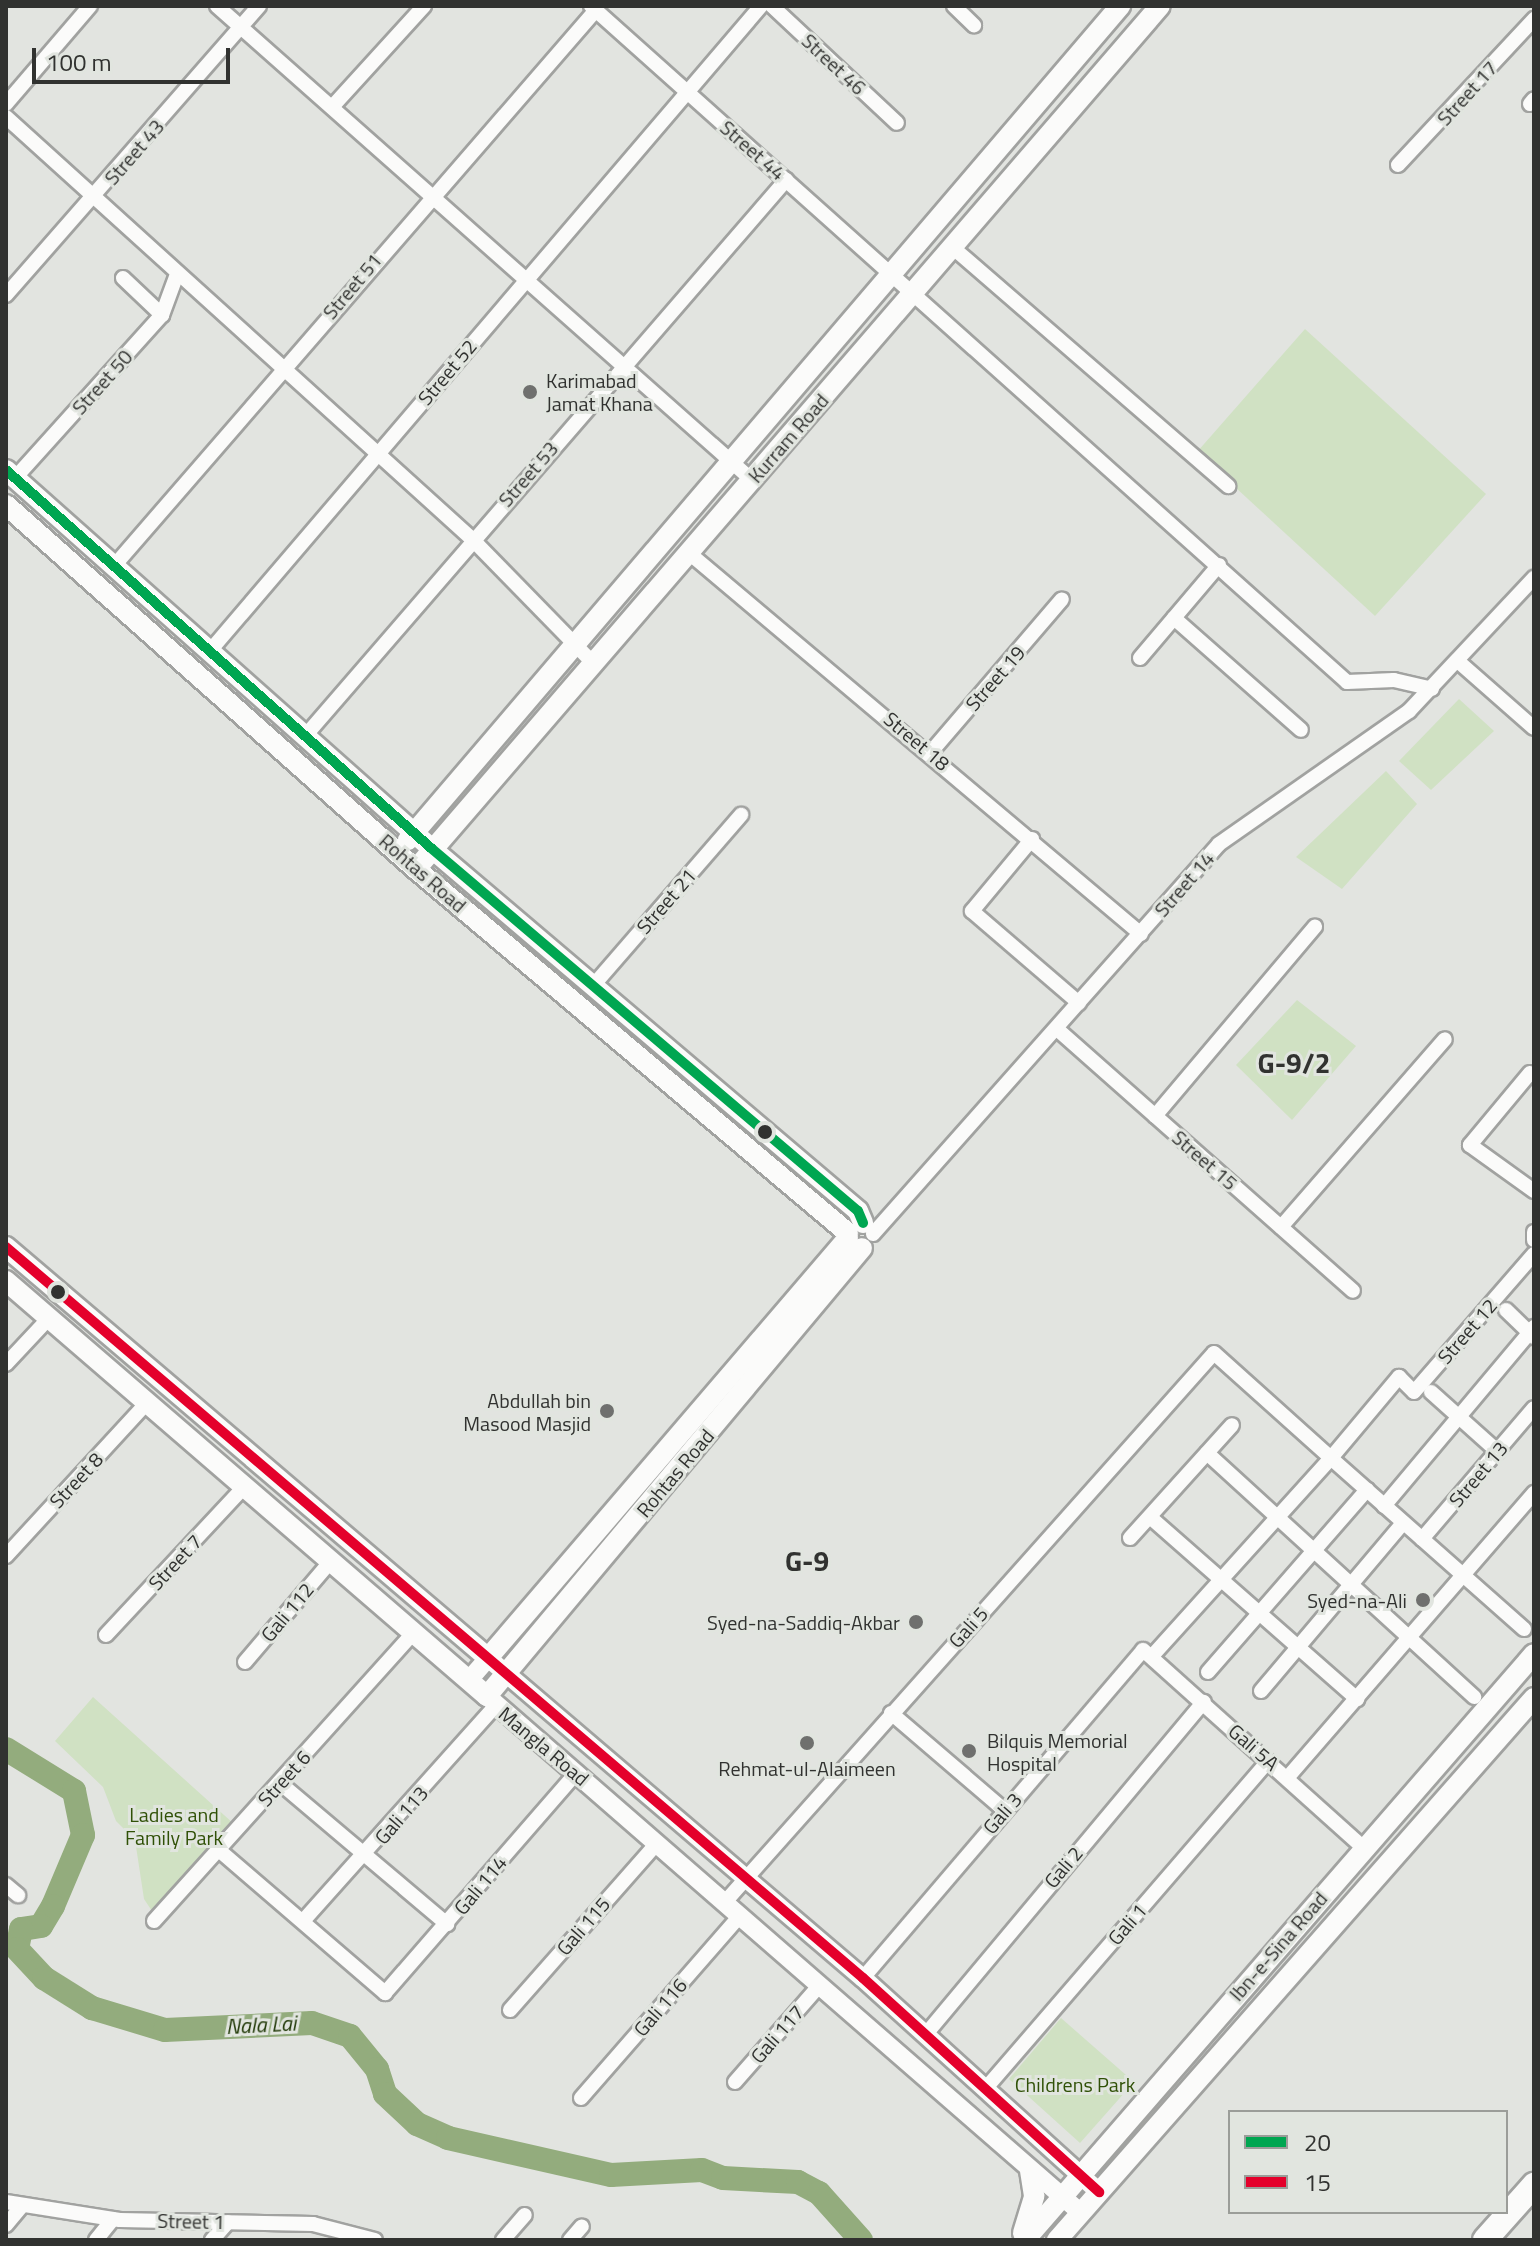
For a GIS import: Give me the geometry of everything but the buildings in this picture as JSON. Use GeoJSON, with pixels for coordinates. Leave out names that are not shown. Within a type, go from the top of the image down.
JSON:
{"type":"FeatureCollection","features":[{"type":"Feature","properties":{"kind":"main road","name":"Kurram Road"},"geometry":{"type":"LineString","coordinates":[[397,851],[575,640],[896,273],[1120,6]]}},
{"type":"Feature","properties":{"kind":"main road","name":"Kurram Road"},"geometry":{"type":"LineString","coordinates":[[416,869],[1160,6]]}},
{"type":"Feature","properties":{"kind":"main road","name":"Rohtas Road"},"geometry":{"type":"LineString","coordinates":[[10,474],[431,848],[858,1211],[859,1235],[506,1674],[491,1701]]}},
{"type":"Feature","properties":{"kind":"main road","name":"Rohtas Road"},"geometry":{"type":"LineString","coordinates":[[6,505],[416,869],[859,1235]]}},
{"type":"Feature","properties":{"kind":"main road"},"geometry":{"type":"LineString","coordinates":[[129,613],[145,593]]}},
{"type":"Feature","properties":{"kind":"main road","name":"Rohtas Road"},"geometry":{"type":"LineString","coordinates":[[488,1658],[859,1235]]}},
{"type":"Feature","properties":{"kind":"main road","name":"Mangla Road"},"geometry":{"type":"LineString","coordinates":[[6,1247],[488,1658]]}},
{"type":"Feature","properties":{"kind":"main road","name":"Mangla Road"},"geometry":{"type":"LineString","coordinates":[[6,1281],[491,1701]]}},
{"type":"Feature","properties":{"kind":"main road","name":"Ibn-e-Sina Road"},"geometry":{"type":"LineString","coordinates":[[1022,2240],[1534,1654]]}},
{"type":"Feature","properties":{"kind":"main road","name":"Ibn-e-Sina Road"},"geometry":{"type":"LineString","coordinates":[[1057,2240],[1534,1698]]}},
{"type":"Feature","properties":{"kind":"main road"},"geometry":{"type":"LineString","coordinates":[[1022,2240],[1034,2196],[1030,2171]]}},
{"type":"Feature","properties":{"kind":"main road"},"geometry":{"type":"LineString","coordinates":[[1485,2240],[1534,2185]]}},
{"type":"Feature","properties":{"kind":"street"},"geometry":{"type":"LineString","coordinates":[[6,104],[90,6]]}},
{"type":"Feature","properties":{"kind":"street"},"geometry":{"type":"LineString","coordinates":[[217,6],[430,193],[524,281],[625,361],[752,480]]}},
{"type":"Feature","properties":{"kind":"street","name":"Street 43"},"geometry":{"type":"LineString","coordinates":[[6,295],[94,199],[259,6]]}},
{"type":"Feature","properties":{"kind":"street"},"geometry":{"type":"LineString","coordinates":[[332,107],[424,6]]}},
{"type":"Feature","properties":{"kind":"street","name":"Street 52"},"geometry":{"type":"LineString","coordinates":[[209,652],[761,6]]}},
{"type":"Feature","properties":{"kind":"street","name":"Street 46"},"geometry":{"type":"LineString","coordinates":[[772,6],[897,123]]}},
{"type":"Feature","properties":{"kind":"street"},"geometry":{"type":"LineString","coordinates":[[954,6],[974,25]]}},
{"type":"Feature","properties":{"kind":"street","name":"Street 44"},"geometry":{"type":"LineString","coordinates":[[594,8],[786,180],[896,273],[914,294],[1347,682],[1394,680],[1432,689]]}},
{"type":"Feature","properties":{"kind":"street","name":"Street 51"},"geometry":{"type":"LineString","coordinates":[[114,566],[430,193],[594,8]]}},
{"type":"Feature","properties":{"kind":"street","name":"Street 17"},"geometry":{"type":"LineString","coordinates":[[1398,165],[1531,28]]}},
{"type":"Feature","properties":{"kind":"street"},"geometry":{"type":"LineString","coordinates":[[6,117],[176,277],[283,368],[472,539],[575,640],[595,665]]}},
{"type":"Feature","properties":{"kind":"street","name":"Street 53"},"geometry":{"type":"LineString","coordinates":[[306,735],[625,361],[786,180]]}},
{"type":"Feature","properties":{"kind":"street"},"geometry":{"type":"LineString","coordinates":[[951,246],[1228,486]]}},
{"type":"Feature","properties":{"kind":"street","name":"Street 50"},"geometry":{"type":"LineString","coordinates":[[10,474],[162,315],[176,277]]}},
{"type":"Feature","properties":{"kind":"street"},"geometry":{"type":"LineString","coordinates":[[123,278],[162,315]]}},
{"type":"Feature","properties":{"kind":"street","name":"Street 18"},"geometry":{"type":"LineString","coordinates":[[689,553],[931,752],[1141,934]]}},
{"type":"Feature","properties":{"kind":"street"},"geometry":{"type":"LineString","coordinates":[[1140,658],[1219,565]]}},
{"type":"Feature","properties":{"kind":"street","name":"Street 14"},"geometry":{"type":"LineString","coordinates":[[859,1235],[1057,1029],[1219,844],[1379,736],[1460,663],[1534,578]]}},
{"type":"Feature","properties":{"kind":"street","name":"Street 19"},"geometry":{"type":"LineString","coordinates":[[931,752],[1060,602]]}},
{"type":"Feature","properties":{"kind":"street"},"geometry":{"type":"LineString","coordinates":[[1174,618],[1301,730]]}},
{"type":"Feature","properties":{"kind":"street"},"geometry":{"type":"LineString","coordinates":[[1460,663],[1534,728]]}},
{"type":"Feature","properties":{"kind":"street","name":"Street 21"},"geometry":{"type":"LineString","coordinates":[[592,987],[741,815]]}},
{"type":"Feature","properties":{"kind":"street"},"geometry":{"type":"LineString","coordinates":[[1032,839],[972,911],[1079,1003]]}},
{"type":"Feature","properties":{"kind":"street"},"geometry":{"type":"LineString","coordinates":[[1155,1116],[1315,927]]}},
{"type":"Feature","properties":{"kind":"street","name":"Street 15"},"geometry":{"type":"LineString","coordinates":[[1057,1029],[1353,1291]]}},
{"type":"Feature","properties":{"kind":"street"},"geometry":{"type":"LineString","coordinates":[[1281,1227],[1445,1039]]}},
{"type":"Feature","properties":{"kind":"street"},"geometry":{"type":"LineString","coordinates":[[1530,1073],[1470,1145],[1534,1191]]}},
{"type":"Feature","properties":{"kind":"street"},"geometry":{"type":"LineString","coordinates":[[1534,1232],[1534,1240]]}},
{"type":"Feature","properties":{"kind":"street","name":"Street 12"},"geometry":{"type":"LineString","coordinates":[[1399,1377],[1414,1392],[1534,1254]]}},
{"type":"Feature","properties":{"kind":"street"},"geometry":{"type":"LineString","coordinates":[[1384,1506],[1458,1415],[1532,1332],[1506,1310]]}},
{"type":"Feature","properties":{"kind":"street"},"geometry":{"type":"LineString","coordinates":[[6,1364],[49,1318]]}},
{"type":"Feature","properties":{"kind":"street","name":"Gali 5"},"geometry":{"type":"LineString","coordinates":[[725,1902],[1214,1353],[1331,1458]]}},
{"type":"Feature","properties":{"kind":"street","name":"Gali 3"},"geometry":{"type":"LineString","coordinates":[[863,1978],[1004,1810],[1331,1458],[1399,1377]]}},
{"type":"Feature","properties":{"kind":"street"},"geometry":{"type":"LineString","coordinates":[[1431,1392],[1497,1451]]}},
{"type":"Feature","properties":{"kind":"street","name":"Street 8"},"geometry":{"type":"LineString","coordinates":[[6,1556],[146,1404]]}},
{"type":"Feature","properties":{"kind":"street","name":"Street 13"},"geometry":{"type":"LineString","coordinates":[[1422,1539],[1534,1408]]}},
{"type":"Feature","properties":{"kind":"street"},"geometry":{"type":"LineString","coordinates":[[1130,1538],[1232,1425]]}},
{"type":"Feature","properties":{"kind":"street"},"geometry":{"type":"LineString","coordinates":[[1207,1453],[1409,1641],[1474,1697]]}},
{"type":"Feature","properties":{"kind":"street"},"geometry":{"type":"LineString","coordinates":[[1331,1458],[1524,1629]]}},
{"type":"Feature","properties":{"kind":"street","name":"Street 7"},"geometry":{"type":"LineString","coordinates":[[106,1635],[243,1488]]}},
{"type":"Feature","properties":{"kind":"street"},"geometry":{"type":"LineString","coordinates":[[1208,1672],[1367,1490]]}},
{"type":"Feature","properties":{"kind":"street"},"geometry":{"type":"LineString","coordinates":[[1288,1777],[1409,1641],[1534,1493]]}},
{"type":"Feature","properties":{"kind":"street"},"geometry":{"type":"LineString","coordinates":[[1150,1517],[1357,1699]]}},
{"type":"Feature","properties":{"kind":"street"},"geometry":{"type":"LineString","coordinates":[[1261,1691],[1403,1523]]}},
{"type":"Feature","properties":{"kind":"street","name":"Gali 112"},"geometry":{"type":"LineString","coordinates":[[245,1662],[330,1562]]}},
{"type":"Feature","properties":{"kind":"street","name":"Street 6"},"geometry":{"type":"LineString","coordinates":[[154,1921],[413,1633]]}},
{"type":"Feature","properties":{"kind":"street","name":"Gali 5A"},"geometry":{"type":"LineString","coordinates":[[1149,1652],[1364,1848]]}},
{"type":"Feature","properties":{"kind":"street"},"geometry":{"type":"LineString","coordinates":[[469,1680],[488,1658]]}},
{"type":"Feature","properties":{"kind":"street","name":"Mangla Road"},"geometry":{"type":"LineString","coordinates":[[488,1658],[744,1881],[863,1978],[1099,2192]]}},
{"type":"Feature","properties":{"kind":"street","name":"Mangla Road"},"geometry":{"type":"LineString","coordinates":[[491,1701],[1080,2212]]}},
{"type":"Feature","properties":{"kind":"street","name":"Gali 113"},"geometry":{"type":"LineString","coordinates":[[303,1921],[367,1855],[491,1701]]}},
{"type":"Feature","properties":{"kind":"street","name":"Gali 2"},"geometry":{"type":"LineString","coordinates":[[926,2034],[1204,1702]]}},
{"type":"Feature","properties":{"kind":"street"},"geometry":{"type":"LineString","coordinates":[[891,1713],[1004,1810]]}},
{"type":"Feature","properties":{"kind":"street","name":"Gali 1"},"geometry":{"type":"LineString","coordinates":[[986,2088],[1268,1761]]}},
{"type":"Feature","properties":{"kind":"street","name":"Gali 114"},"geometry":{"type":"LineString","coordinates":[[303,1921],[382,1991],[389,1992],[576,1773]]}},
{"type":"Feature","properties":{"kind":"street"},"geometry":{"type":"LineString","coordinates":[[280,1783],[447,1924]]}},
{"type":"Feature","properties":{"kind":"street","name":"Gali 115"},"geometry":{"type":"LineString","coordinates":[[510,2010],[657,1843]]}},
{"type":"Feature","properties":{"kind":"street"},"geometry":{"type":"LineString","coordinates":[[220,1851],[303,1921]]}},
{"type":"Feature","properties":{"kind":"street","name":"Gali 116"},"geometry":{"type":"LineString","coordinates":[[581,2098],[739,1917]]}},
{"type":"Feature","properties":{"kind":"street","name":"Gali 117"},"geometry":{"type":"LineString","coordinates":[[735,2082],[819,1986]]}},
{"type":"Feature","properties":{"kind":"street","name":"Street 1"},"geometry":{"type":"LineString","coordinates":[[6,2202],[113,2219],[228,2222],[375,2240]]}},
{"type":"Feature","properties":{"kind":"street"},"geometry":{"type":"LineString","coordinates":[[6,2225],[22,2206]]}},
{"type":"Feature","properties":{"kind":"street"},"geometry":{"type":"LineString","coordinates":[[503,2240],[525,2215]]}},
{"type":"Feature","properties":{"kind":"street"},"geometry":{"type":"LineString","coordinates":[[96,2240],[113,2219]]}},
{"type":"Feature","properties":{"kind":"street"},"geometry":{"type":"LineString","coordinates":[[212,2240],[228,2222]]}},
{"type":"Feature","properties":{"kind":"street"},"geometry":{"type":"LineString","coordinates":[[570,2240],[582,2226]]}},
{"type":"Feature","properties":{"kind":"green space"},"geometry":{"type":"Polygon","coordinates":[[[1305,329],[1486,494],[1375,616],[1197,452],[1305,329]]]}},
{"type":"Feature","properties":{"kind":"green space"},"geometry":{"type":"Polygon","coordinates":[[[1459,699],[1494,731],[1431,790],[1399,761],[1459,699]]]}},
{"type":"Feature","properties":{"kind":"green space"},"geometry":{"type":"Polygon","coordinates":[[[1386,771],[1417,804],[1342,889],[1296,857],[1386,771]]]}},
{"type":"Feature","properties":{"kind":"green space"},"geometry":{"type":"Polygon","coordinates":[[[1297,1000],[1356,1046],[1292,1120],[1236,1065],[1297,1000]]]}},
{"type":"Feature","properties":{"kind":"green space","name":"Ladies and Family Park"},"geometry":{"type":"Polygon","coordinates":[[[93,1697],[234,1824],[154,1914],[144,1899],[135,1840],[116,1821],[103,1787],[55,1741],[93,1697]]]}},
{"type":"Feature","properties":{"kind":"green space","name":"Childrens Park"},"geometry":{"type":"Polygon","coordinates":[[[1061,2018],[1134,2082],[1080,2143],[1009,2079],[1061,2018]]]}},
{"type":"Feature","properties":{"kind":"waterway","name":"Nala Lai"},"geometry":{"type":"LineString","coordinates":[[6,1749],[74,1791],[83,1835],[53,1906],[41,1926],[21,1929],[17,1949],[44,1978],[92,2008],[165,2030],[312,2023],[350,2036],[377,2069],[385,2094],[417,2124],[448,2138],[611,2175],[702,2170],[723,2178],[798,2182],[819,2193],[861,2240]]}},
{"type":"Feature","properties":{"kind":"transit line","name":"20"},"geometry":{"type":"LineString","coordinates":[[6,470],[431,848],[858,1211],[863,1223]]}},
{"type":"Feature","properties":{"kind":"transit line","name":"15"},"geometry":{"type":"LineString","coordinates":[[6,1247],[863,1978],[1099,2192]]}},
{"type":"Feature","properties":{"kind":"place","name":"Karimabad Jamat Khana"},"geometry":{"type":"Point","coordinates":[530,392]}},
{"type":"Feature","properties":{"kind":"place","name":"Abdullah bin Masood Masjid"},"geometry":{"type":"Point","coordinates":[607,1411]}},
{"type":"Feature","properties":{"kind":"place","name":"Syed-na-Ali"},"geometry":{"type":"Point","coordinates":[1423,1600]}},
{"type":"Feature","properties":{"kind":"place","name":"Syed-na-Saddiq-Akbar"},"geometry":{"type":"Point","coordinates":[916,1622]}},
{"type":"Feature","properties":{"kind":"place","name":"Rehmat-ul-Alaimeen"},"geometry":{"type":"Point","coordinates":[807,1743]}},
{"type":"Feature","properties":{"kind":"place","name":"Bilquis Memorial Hospital"},"geometry":{"type":"Point","coordinates":[969,1751]}},
{"type":"Feature","properties":{"kind":"district","name":"G-9/2"},"geometry":{"type":"Point","coordinates":[1294,1063]}},
{"type":"Feature","properties":{"kind":"district","name":"G-9"},"geometry":{"type":"Point","coordinates":[807,1561]}}]}
